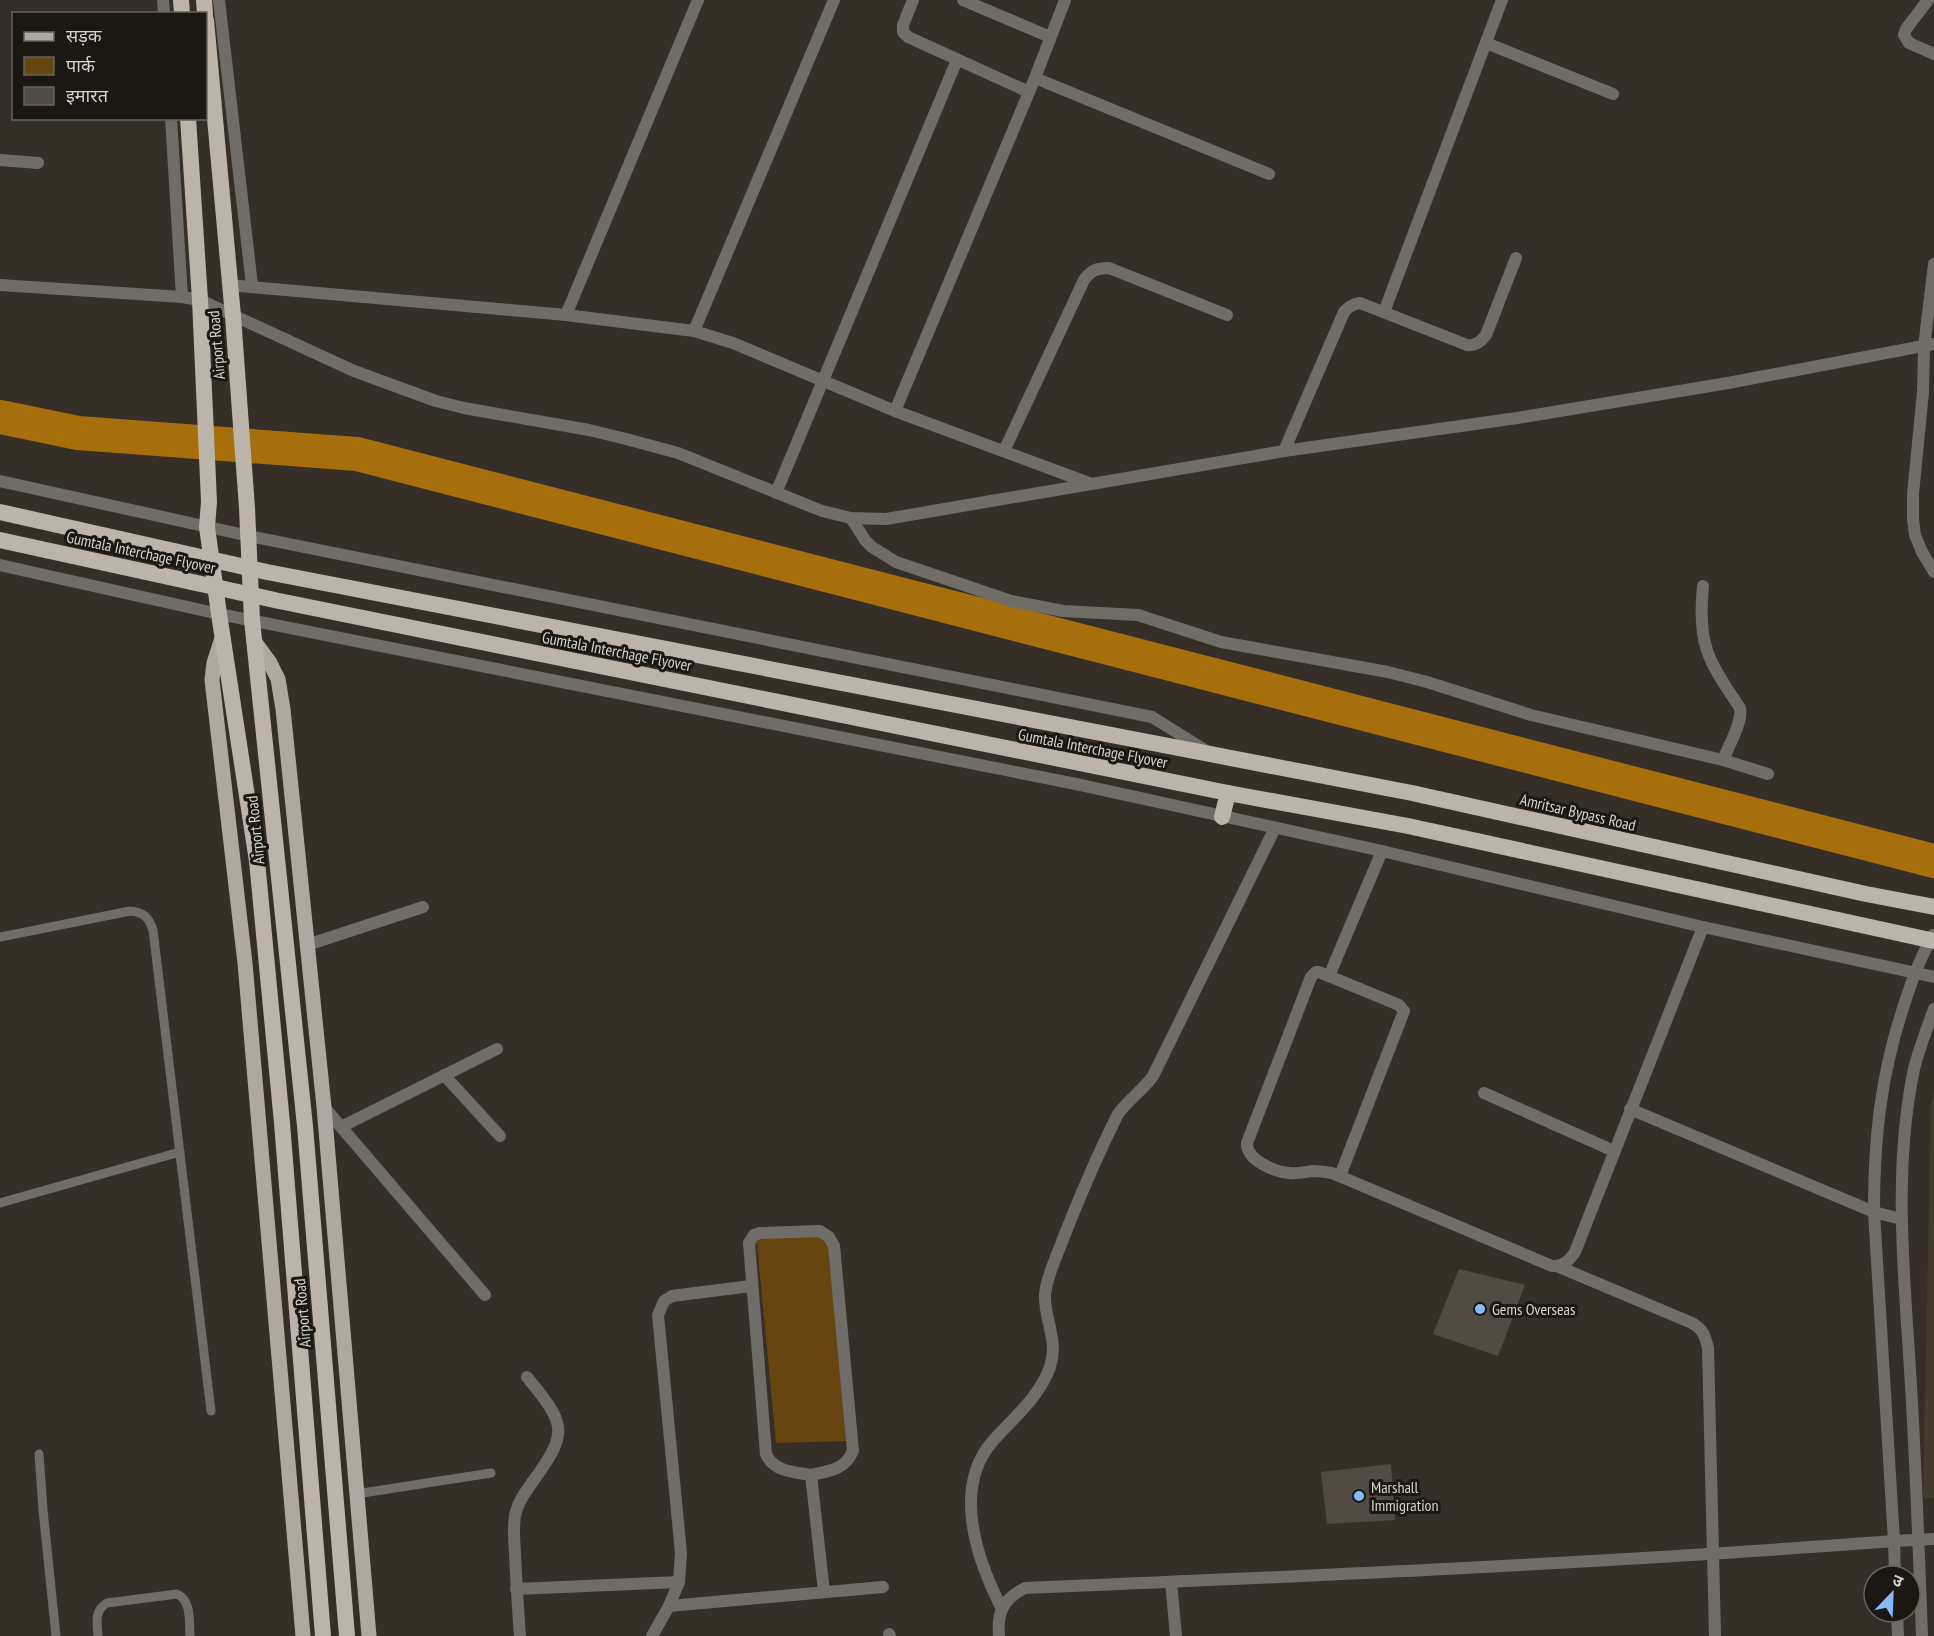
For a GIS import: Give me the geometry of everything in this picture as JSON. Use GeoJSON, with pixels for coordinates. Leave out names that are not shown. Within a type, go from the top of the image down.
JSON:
{"type":"FeatureCollection","features":[{"type":"Feature","properties":{"kind":"highway","name":"Airport Road"},"geometry":{"type":"LineString","coordinates":[[207,32],[248,508],[252,620],[304,1126],[347,1636]]}},
{"type":"Feature","properties":{"kind":"highway","name":"Airport Road"},"geometry":{"type":"LineString","coordinates":[[188,120],[200,300],[207,527],[257,861],[282,1123],[323,1636]]}},
{"type":"Feature","properties":{"kind":"highway","name":"Gumtala Interchage Flyover"},"geometry":{"type":"LineString","coordinates":[[0,512],[267,572],[1213,755]]}},
{"type":"Feature","properties":{"kind":"highway","name":"Gumtala Interchage Flyover"},"geometry":{"type":"LineString","coordinates":[[0,540],[279,601],[1228,794]]}},
{"type":"Feature","properties":{"kind":"highway","name":"Amritsar Bypass Road"},"geometry":{"type":"LineString","coordinates":[[1213,755],[1412,793],[1934,907]]}},
{"type":"Feature","properties":{"kind":"highway"},"geometry":{"type":"LineString","coordinates":[[1222,817],[1228,794],[1408,826],[1933,938]]}},
{"type":"Feature","properties":{"kind":"main road"},"geometry":{"type":"LineString","coordinates":[[222,638],[214,663],[212,680],[245,963],[303,1636]]}},
{"type":"Feature","properties":{"kind":"main road"},"geometry":{"type":"LineString","coordinates":[[254,641],[278,679],[324,1107],[369,1636]]}},
{"type":"Feature","properties":{"kind":"street"},"geometry":{"type":"LineString","coordinates":[[219,0],[252,285]]}},
{"type":"Feature","properties":{"kind":"street"},"geometry":{"type":"LineString","coordinates":[[566,315],[698,0]]}},
{"type":"Feature","properties":{"kind":"street"},"geometry":{"type":"LineString","coordinates":[[694,331],[834,0]]}},
{"type":"Feature","properties":{"kind":"street"},"geometry":{"type":"LineString","coordinates":[[913,0],[903,25],[904,34],[1029,92]]}},
{"type":"Feature","properties":{"kind":"street"},"geometry":{"type":"LineString","coordinates":[[963,0],[1050,38]]}},
{"type":"Feature","properties":{"kind":"street"},"geometry":{"type":"LineString","coordinates":[[894,411],[1035,78],[1065,0]]}},
{"type":"Feature","properties":{"kind":"street"},"geometry":{"type":"LineString","coordinates":[[1384,312],[1502,0]]}},
{"type":"Feature","properties":{"kind":"street"},"geometry":{"type":"LineString","coordinates":[[1928,0],[1904,35],[1909,43],[1934,54]]}},
{"type":"Feature","properties":{"kind":"street"},"geometry":{"type":"LineString","coordinates":[[1486,44],[1613,94]]}},
{"type":"Feature","properties":{"kind":"street"},"geometry":{"type":"LineString","coordinates":[[776,493],[957,60]]}},
{"type":"Feature","properties":{"kind":"street"},"geometry":{"type":"LineString","coordinates":[[1035,78],[1269,174]]}},
{"type":"Feature","properties":{"kind":"street"},"geometry":{"type":"LineString","coordinates":[[171,120],[182,297]]}},
{"type":"Feature","properties":{"kind":"street"},"geometry":{"type":"LineString","coordinates":[[0,160],[38,163]]}},
{"type":"Feature","properties":{"kind":"street"},"geometry":{"type":"LineString","coordinates":[[1284,451],[1344,312],[1353,304],[1359,303],[1473,346],[1486,335],[1516,258]]}},
{"type":"Feature","properties":{"kind":"street"},"geometry":{"type":"LineString","coordinates":[[1934,264],[1929,346],[1913,494],[1915,535],[1934,572]]}},
{"type":"Feature","properties":{"kind":"street"},"geometry":{"type":"LineString","coordinates":[[1004,451],[1084,280],[1095,269],[1109,268],[1227,315]]}},
{"type":"Feature","properties":{"kind":"street"},"geometry":{"type":"LineString","coordinates":[[0,285],[200,300],[354,370],[412,393],[464,408],[589,430],[678,453],[822,511],[851,518],[886,519],[1284,451],[1517,418],[1728,383],[1929,346]]}},
{"type":"Feature","properties":{"kind":"street"},"geometry":{"type":"LineString","coordinates":[[229,285],[252,285],[566,315],[694,331],[733,343],[894,411],[1090,484]]}},
{"type":"Feature","properties":{"kind":"street"},"geometry":{"type":"LineString","coordinates":[[0,482],[249,536],[1152,717],[1213,755]]}},
{"type":"Feature","properties":{"kind":"street"},"geometry":{"type":"LineString","coordinates":[[851,518],[872,547],[896,562],[1011,601],[1063,611],[1138,615],[1221,642],[1388,672],[1531,715],[1723,760],[1768,774]]}},
{"type":"Feature","properties":{"kind":"street"},"geometry":{"type":"LineString","coordinates":[[0,565],[219,614],[1076,784],[1382,851],[1703,927],[1934,977]]}},
{"type":"Feature","properties":{"kind":"street"},"geometry":{"type":"LineString","coordinates":[[1703,586],[1701,626],[1707,653],[1741,713],[1723,760]]}},
{"type":"Feature","properties":{"kind":"street"},"geometry":{"type":"LineString","coordinates":[[1002,1609],[985,1575],[975,1535],[971,1487],[975,1469],[990,1443],[1031,1401],[1050,1367],[1053,1350],[1045,1296],[1048,1279],[1066,1232],[1118,1114],[1153,1076],[1275,828]]}},
{"type":"Feature","properties":{"kind":"street"},"geometry":{"type":"LineString","coordinates":[[1329,975],[1382,851]]}},
{"type":"Feature","properties":{"kind":"street"},"geometry":{"type":"LineString","coordinates":[[307,945],[423,907]]}},
{"type":"Feature","properties":{"kind":"street"},"geometry":{"type":"LineString","coordinates":[[1559,1267],[1566,1263],[1575,1252],[1703,927]]}},
{"type":"Feature","properties":{"kind":"street"},"geometry":{"type":"LineString","coordinates":[[1895,1564],[1874,1212],[1874,1166],[1883,1082],[1894,1033],[1915,973],[1933,938]]}},
{"type":"Feature","properties":{"kind":"street"},"geometry":{"type":"LineString","coordinates":[[1340,1176],[1404,1011],[1399,1005],[1319,972],[1311,976],[1246,1148],[1247,1152],[1254,1159],[1290,1174],[1316,1171],[1340,1176],[1700,1328],[1706,1336],[1708,1348],[1715,1636]]}},
{"type":"Feature","properties":{"kind":"street"},"geometry":{"type":"LineString","coordinates":[[1922,1636],[1919,1540],[1901,1219],[1904,1146],[1915,1068],[1934,1009]]}},
{"type":"Feature","properties":{"kind":"street"},"geometry":{"type":"LineString","coordinates":[[341,1127],[497,1049]]}},
{"type":"Feature","properties":{"kind":"street"},"geometry":{"type":"LineString","coordinates":[[444,1075],[500,1136]]}},
{"type":"Feature","properties":{"kind":"street"},"geometry":{"type":"LineString","coordinates":[[1484,1093],[1614,1151]]}},
{"type":"Feature","properties":{"kind":"street"},"geometry":{"type":"LineString","coordinates":[[324,1107],[485,1295]]}},
{"type":"Feature","properties":{"kind":"street"},"geometry":{"type":"LineString","coordinates":[[1630,1109],[1874,1212],[1901,1219]]}},
{"type":"Feature","properties":{"kind":"street"},"geometry":{"type":"LineString","coordinates":[[820,1231],[832,1241],[834,1246],[852,1451],[847,1462],[835,1470],[811,1474],[781,1469],[769,1460],[766,1454],[749,1244],[754,1235],[760,1233],[820,1231]]}},
{"type":"Feature","properties":{"kind":"street"},"geometry":{"type":"LineString","coordinates":[[652,1636],[679,1582],[681,1553],[658,1315],[664,1300],[672,1296],[751,1287]]}},
{"type":"Feature","properties":{"kind":"street"},"geometry":{"type":"LineString","coordinates":[[520,1636],[516,1589],[515,1515],[519,1502],[552,1456],[558,1430],[557,1418],[550,1406],[527,1377]]}},
{"type":"Feature","properties":{"kind":"street"},"geometry":{"type":"LineString","coordinates":[[811,1474],[824,1592]]}},
{"type":"Feature","properties":{"kind":"street"},"geometry":{"type":"LineString","coordinates":[[999,1636],[998,1621],[1002,1609],[1007,1600],[1025,1588],[1712,1555],[1934,1539]]}},
{"type":"Feature","properties":{"kind":"street"},"geometry":{"type":"LineString","coordinates":[[516,1589],[679,1582]]}},
{"type":"Feature","properties":{"kind":"street"},"geometry":{"type":"LineString","coordinates":[[1171,1582],[1176,1636]]}},
{"type":"Feature","properties":{"kind":"street"},"geometry":{"type":"LineString","coordinates":[[669,1606],[883,1587]]}},
{"type":"Feature","properties":{"kind":"lane"},"geometry":{"type":"LineString","coordinates":[[0,937],[130,911],[138,911],[150,921],[153,930],[211,1411]]}},
{"type":"Feature","properties":{"kind":"lane"},"geometry":{"type":"LineString","coordinates":[[0,1203],[180,1152]]}},
{"type":"Feature","properties":{"kind":"lane"},"geometry":{"type":"LineString","coordinates":[[39,1454],[56,1636]]}},
{"type":"Feature","properties":{"kind":"lane"},"geometry":{"type":"LineString","coordinates":[[356,1494],[491,1473]]}},
{"type":"Feature","properties":{"kind":"lane"},"geometry":{"type":"LineString","coordinates":[[98,1636],[97,1612],[107,1602],[177,1594],[187,1603],[190,1636]]}},
{"type":"Feature","properties":{"kind":"shaded area"},"geometry":{"type":"Polygon","coordinates":[[[1934,1090],[1934,1498],[1923,1498],[1931,1104],[1934,1090]]]}},
{"type":"Feature","properties":{"kind":"green space"},"geometry":{"type":"Polygon","coordinates":[[[756,1234],[828,1235],[848,1441],[776,1443],[756,1234]]]}},
{"type":"Feature","properties":{"kind":"building","name":"Gems Overseas"},"geometry":{"type":"Polygon","coordinates":[[[1459,1269],[1525,1285],[1498,1356],[1433,1334],[1459,1269]]]}},
{"type":"Feature","properties":{"kind":"building","name":"Marshall Immigration"},"geometry":{"type":"Polygon","coordinates":[[[1391,1464],[1395,1520],[1327,1524],[1321,1472],[1391,1464]]]}},
{"type":"Feature","properties":{"kind":"waterway"},"geometry":{"type":"LineString","coordinates":[[0,417],[78,433],[357,454],[1934,861]]}},
{"type":"Feature","properties":{"kind":"place","name":"Gems Overseas"},"geometry":{"type":"Point","coordinates":[1480,1309]}},
{"type":"Feature","properties":{"kind":"place","name":"Marshall Immigration"},"geometry":{"type":"Point","coordinates":[1359,1496]}}]}
